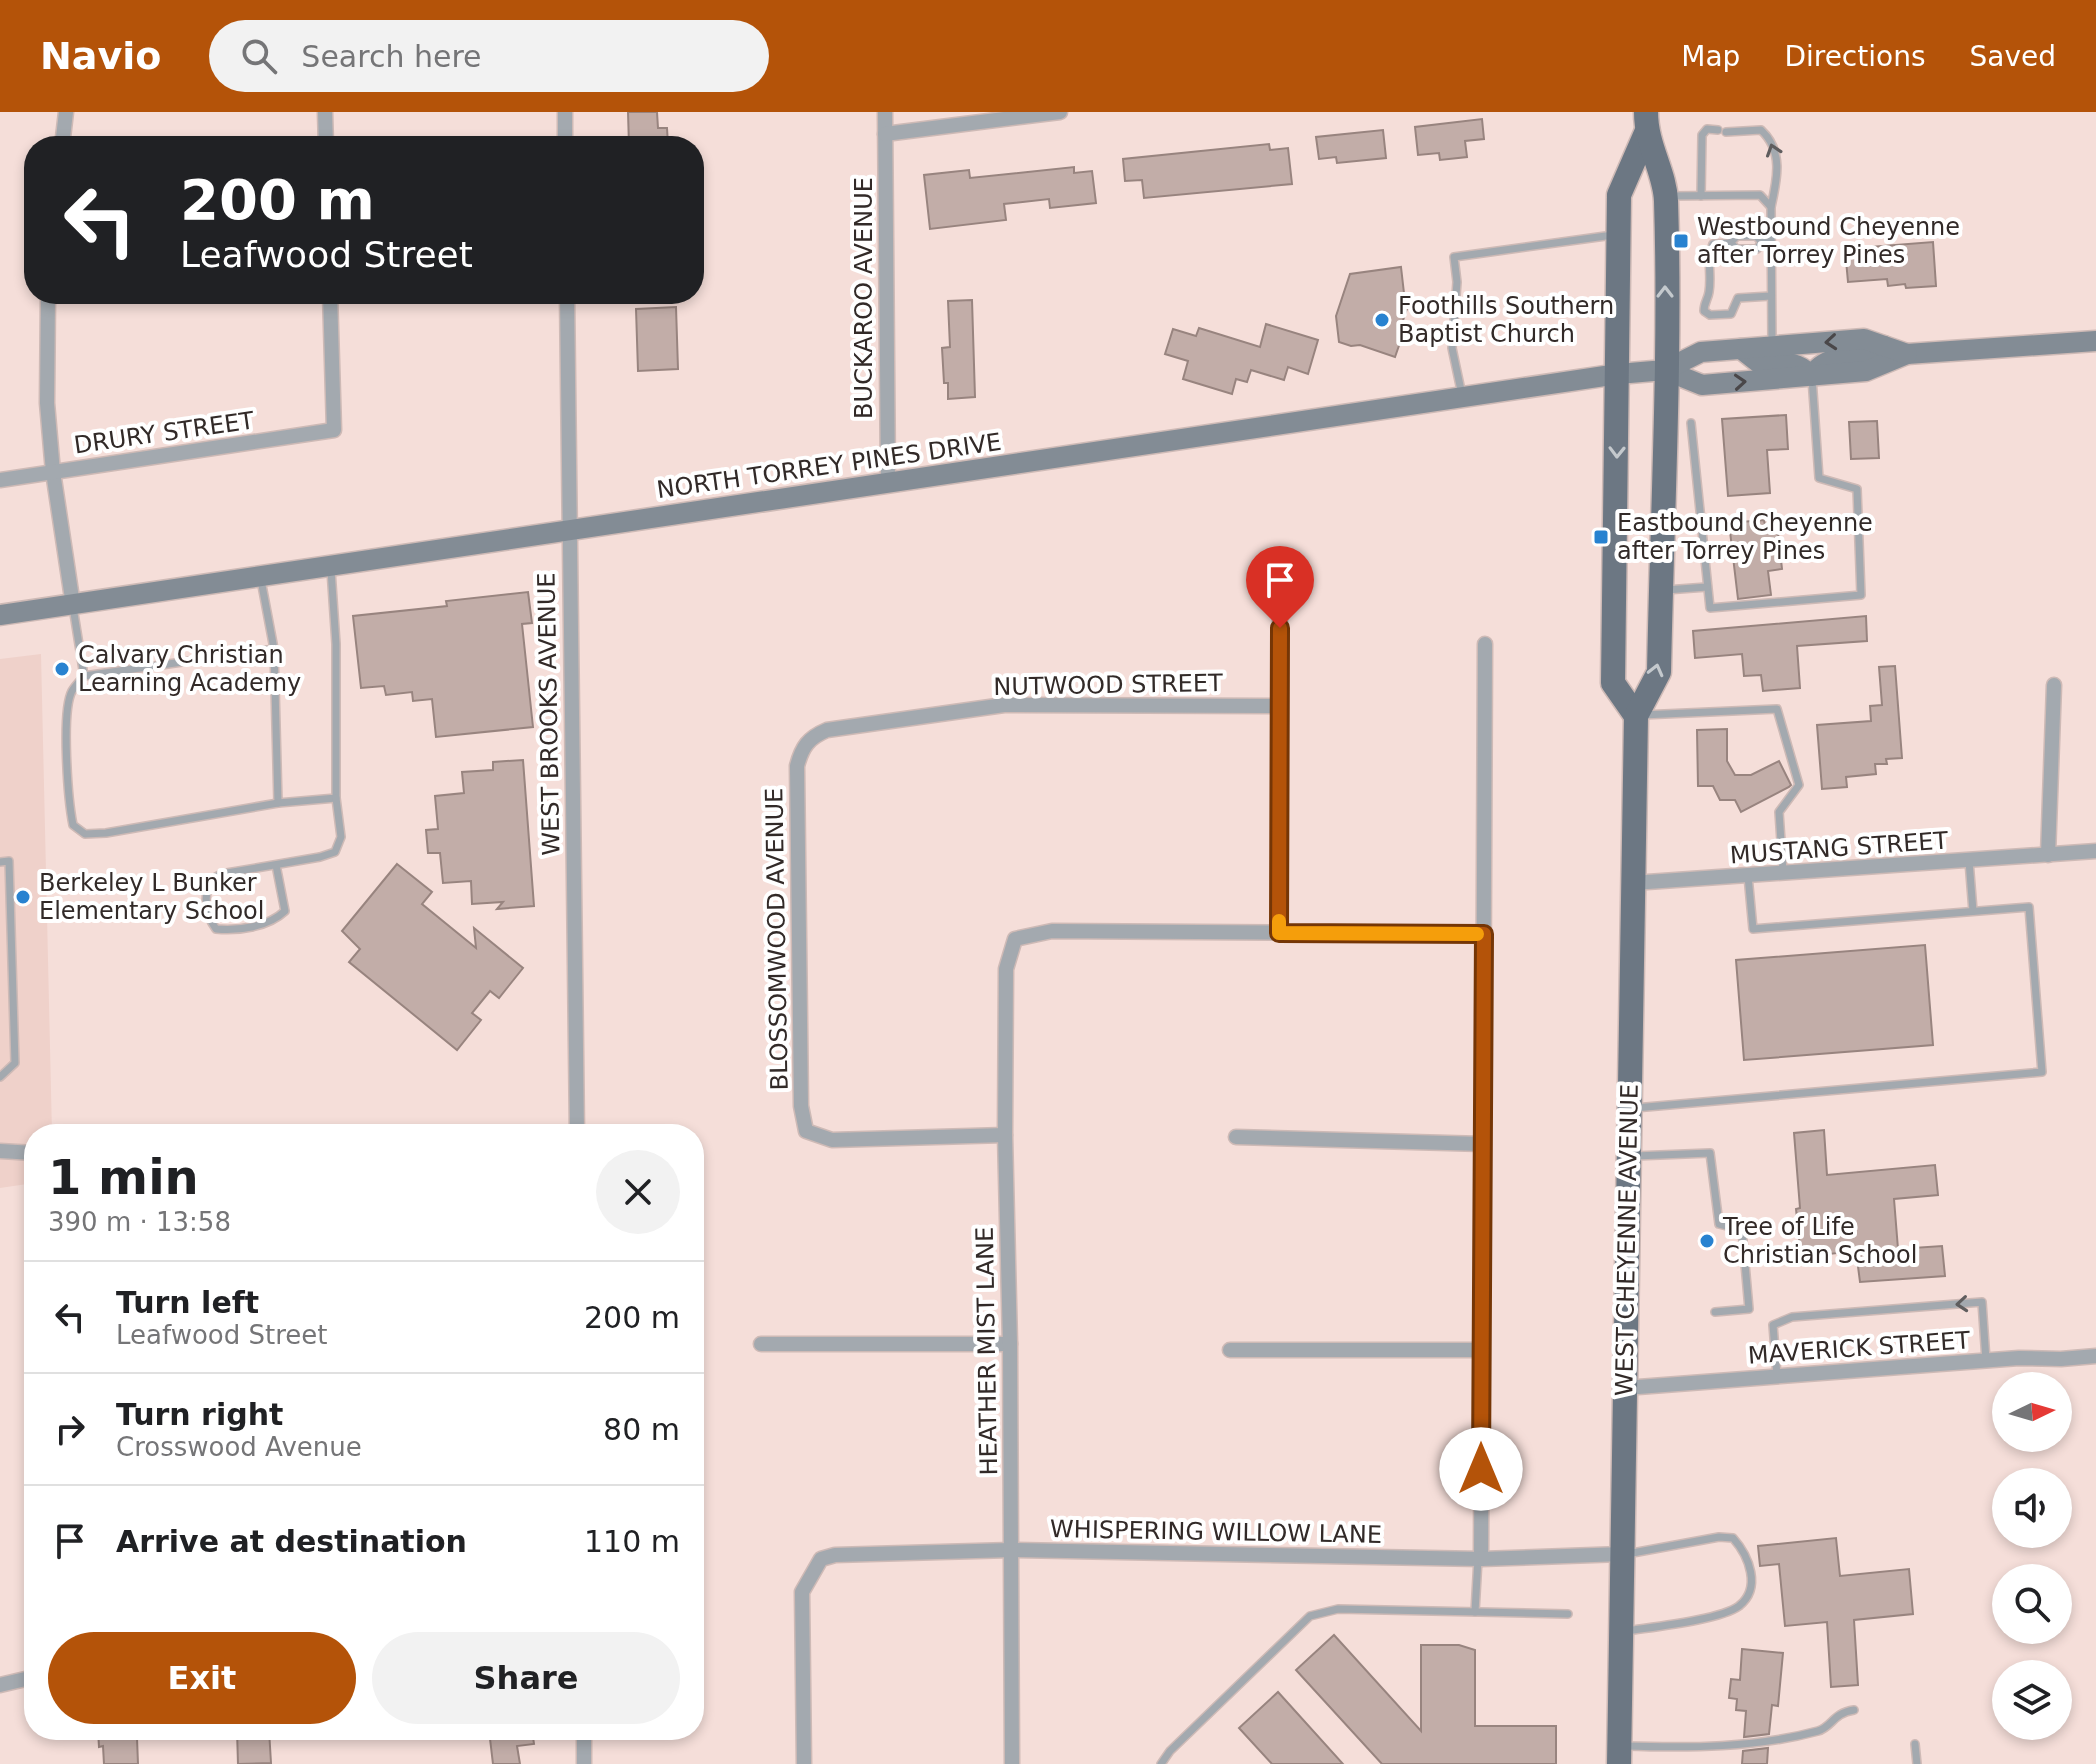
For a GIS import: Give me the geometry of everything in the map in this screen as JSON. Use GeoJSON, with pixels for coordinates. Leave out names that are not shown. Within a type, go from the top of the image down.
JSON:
{"type":"FeatureCollection","features":[{"type":"Feature","properties":{"kind":"main road","name":"WEST CHEYENNE AVENUE"},"geometry":{"type":"LineString","coordinates":[[1619,1755],[1636,716],[1659,672],[1665,370],[1666,196],[1646,123]]}},
{"type":"Feature","properties":{"kind":"main road","name":"WEST CHEYENNE AVENUE"},"geometry":{"type":"LineString","coordinates":[[1636,716],[1613,683],[1619,195],[1646,123]]}},
{"type":"Feature","properties":{"kind":"main road","name":"NORTH TORREY PINES DRIVE"},"geometry":{"type":"LineString","coordinates":[[0,615],[1618,374],[1665,370],[1701,352],[1864,339],[1907,354]]}},
{"type":"Feature","properties":{"kind":"main road","name":"NORTH TORREY PINES DRIVE"},"geometry":{"type":"LineString","coordinates":[[1665,370],[1702,385],[1866,371],[1907,354],[2096,341]]}},
{"type":"Feature","properties":{"kind":"main road"},"geometry":{"type":"LineString","coordinates":[[1741,349],[1760,364],[1791,363],[1802,366],[1812,376],[1818,366],[1828,360],[1878,353],[1884,346]]}},
{"type":"Feature","properties":{"kind":"street"},"geometry":{"type":"LineString","coordinates":[[63,136],[66,112]]}},
{"type":"Feature","properties":{"kind":"street"},"geometry":{"type":"LineString","coordinates":[[325,112],[326,136]]}},
{"type":"Feature","properties":{"kind":"street"},"geometry":{"type":"LineString","coordinates":[[565,112],[565,136]]}},
{"type":"Feature","properties":{"kind":"street","name":"BUCKAROO AVENUE"},"geometry":{"type":"LineString","coordinates":[[885,112],[888,483]]}},
{"type":"Feature","properties":{"kind":"street"},"geometry":{"type":"LineString","coordinates":[[885,134],[1060,112]]}},
{"type":"Feature","properties":{"kind":"street"},"geometry":{"type":"LineString","coordinates":[[48,304],[47,403],[53,472],[73,605]]}},
{"type":"Feature","properties":{"kind":"street","name":"DRURY STREET"},"geometry":{"type":"LineString","coordinates":[[0,480],[334,430],[330,304]]}},
{"type":"Feature","properties":{"kind":"street","name":"WEST BROOKS AVENUE"},"geometry":{"type":"LineString","coordinates":[[567,304],[577,1124]]}},
{"type":"Feature","properties":{"kind":"street"},"geometry":{"type":"LineString","coordinates":[[1280,602],[1279,933],[1484,934]]}},
{"type":"Feature","properties":{"kind":"street"},"geometry":{"type":"LineString","coordinates":[[1479,1559],[1485,644]]}},
{"type":"Feature","properties":{"kind":"street"},"geometry":{"type":"LineString","coordinates":[[2048,855],[2054,685]]}},
{"type":"Feature","properties":{"kind":"street","name":"NUTWOOD STREET"},"geometry":{"type":"LineString","coordinates":[[802,748],[815,735],[827,730],[1004,705],[1279,706]]}},
{"type":"Feature","properties":{"kind":"street","name":"BLOSSOMWOOD AVENUE"},"geometry":{"type":"LineString","coordinates":[[802,748],[797,766],[798,890],[801,1106],[806,1131],[832,1140],[1005,1135]]}},
{"type":"Feature","properties":{"kind":"street","name":"MUSTANG STREET"},"geometry":{"type":"LineString","coordinates":[[1633,883],[2096,851]]}},
{"type":"Feature","properties":{"kind":"street","name":"HEATHER MIST LANE"},"geometry":{"type":"LineString","coordinates":[[1012,1764],[1010,1344],[1005,1135],[1006,969],[1015,939],[1052,931],[1279,933]]}},
{"type":"Feature","properties":{"kind":"street"},"geometry":{"type":"LineString","coordinates":[[1236,1137],[1483,1144]]}},
{"type":"Feature","properties":{"kind":"street"},"geometry":{"type":"LineString","coordinates":[[0,1151],[24,1152]]}},
{"type":"Feature","properties":{"kind":"street"},"geometry":{"type":"LineString","coordinates":[[761,1344],[1010,1344]]}},
{"type":"Feature","properties":{"kind":"street"},"geometry":{"type":"LineString","coordinates":[[1230,1350],[1480,1350]]}},
{"type":"Feature","properties":{"kind":"street","name":"MAVERICK STREET"},"geometry":{"type":"LineString","coordinates":[[1625,1388],[1986,1360],[2096,1356]]}},
{"type":"Feature","properties":{"kind":"street","name":"WHISPERING WILLOW LANE"},"geometry":{"type":"LineString","coordinates":[[804,1764],[802,1592],[821,1559],[835,1555],[1011,1550],[1479,1559],[1622,1554]]}},
{"type":"Feature","properties":{"kind":"street"},"geometry":{"type":"LineString","coordinates":[[0,1685],[24,1679]]}},
{"type":"Feature","properties":{"kind":"street"},"geometry":{"type":"LineString","coordinates":[[584,1740],[584,1764]]}},
{"type":"Feature","properties":{"kind":"lane"},"geometry":{"type":"LineString","coordinates":[[1701,196],[1702,135],[1707,129],[1761,130],[1769,137],[1777,158],[1778,176],[1766,242],[1772,347]]}},
{"type":"Feature","properties":{"kind":"lane"},"geometry":{"type":"LineString","coordinates":[[1666,196],[1760,195],[1771,207]]}},
{"type":"Feature","properties":{"kind":"lane"},"geometry":{"type":"LineString","coordinates":[[1462,398],[1452,348],[1457,282],[1454,257],[1619,235]]}},
{"type":"Feature","properties":{"kind":"lane"},"geometry":{"type":"LineString","coordinates":[[1766,242],[1756,236],[1737,236],[1730,243],[1713,244],[1708,256],[1709,294],[1704,311],[1710,315],[1731,314],[1738,298],[1771,296]]}},
{"type":"Feature","properties":{"kind":"lane"},"geometry":{"type":"LineString","coordinates":[[1730,243],[1737,249],[1757,249],[1766,242]]}},
{"type":"Feature","properties":{"kind":"lane"},"geometry":{"type":"LineString","coordinates":[[1691,423],[1710,608],[1861,595],[1857,489],[1819,478],[1812,376]]}},
{"type":"Feature","properties":{"kind":"lane"},"geometry":{"type":"LineString","coordinates":[[276,865],[285,911],[273,922],[228,930],[216,929],[209,920],[205,896],[209,881],[221,874],[335,852],[341,837],[336,798],[336,644],[330,568]]}},
{"type":"Feature","properties":{"kind":"lane"},"geometry":{"type":"LineString","coordinates":[[261,578],[274,649],[278,803]]}},
{"type":"Feature","properties":{"kind":"lane"},"geometry":{"type":"LineString","coordinates":[[1661,591],[1707,587]]}},
{"type":"Feature","properties":{"kind":"lane"},"geometry":{"type":"LineString","coordinates":[[73,605],[84,676]]}},
{"type":"Feature","properties":{"kind":"lane"},"geometry":{"type":"LineString","coordinates":[[274,649],[84,676],[71,692],[67,711],[69,804],[73,825],[85,834],[106,833],[278,803],[336,798]]}},
{"type":"Feature","properties":{"kind":"lane"},"geometry":{"type":"LineString","coordinates":[[1636,716],[1777,709],[1799,785],[1779,812],[1783,873]]}},
{"type":"Feature","properties":{"kind":"lane"},"geometry":{"type":"LineString","coordinates":[[0,862],[9,861],[15,1063],[0,1077]]}},
{"type":"Feature","properties":{"kind":"lane"},"geometry":{"type":"LineString","coordinates":[[1969,861],[1973,911]]}},
{"type":"Feature","properties":{"kind":"lane"},"geometry":{"type":"LineString","coordinates":[[1629,1108],[2042,1072],[2029,907],[1753,929],[1748,876]]}},
{"type":"Feature","properties":{"kind":"lane"},"geometry":{"type":"LineString","coordinates":[[1629,1156],[1710,1153],[1719,1224],[1742,1230],[1749,1309],[1715,1312]]}},
{"type":"Feature","properties":{"kind":"lane"},"geometry":{"type":"LineString","coordinates":[[1777,1376],[1773,1325],[1792,1317],[1966,1303],[1982,1302],[1986,1360]]}},
{"type":"Feature","properties":{"kind":"lane"},"geometry":{"type":"LineString","coordinates":[[1621,1632],[1706,1617],[1737,1607],[1748,1596],[1751,1582],[1750,1563],[1733,1538],[1719,1537],[1622,1554]]}},
{"type":"Feature","properties":{"kind":"lane"},"geometry":{"type":"LineString","coordinates":[[1475,1612],[1479,1559]]}},
{"type":"Feature","properties":{"kind":"lane"},"geometry":{"type":"LineString","coordinates":[[1161,1764],[1170,1751],[1310,1616],[1338,1609],[1568,1614]]}},
{"type":"Feature","properties":{"kind":"lane"},"geometry":{"type":"LineString","coordinates":[[1619,1755],[1755,1743],[1822,1730],[1837,1714],[1854,1710]]}},
{"type":"Feature","properties":{"kind":"lane"},"geometry":{"type":"LineString","coordinates":[[1915,1744],[1917,1764]]}},
{"type":"Feature","properties":{"kind":"shaded area","name":"Berkeley L Bunker Elementary School"},"geometry":{"type":"Polygon","coordinates":[[[41,654],[52,1124],[24,1124],[24,1184],[0,1188],[0,659],[41,654]]]}},
{"type":"Feature","properties":{"kind":"building"},"geometry":{"type":"Polygon","coordinates":[[[628,112],[657,112],[658,128],[667,128],[667,136],[629,136],[628,112]]]}},
{"type":"Feature","properties":{"kind":"building"},"geometry":{"type":"Polygon","coordinates":[[[1482,119],[1484,139],[1465,141],[1467,157],[1440,160],[1439,153],[1418,155],[1415,127],[1482,119]]]}},
{"type":"Feature","properties":{"kind":"building"},"geometry":{"type":"Polygon","coordinates":[[[1383,130],[1386,158],[1337,163],[1336,157],[1319,159],[1316,137],[1383,130]]]}},
{"type":"Feature","properties":{"kind":"building"},"geometry":{"type":"Polygon","coordinates":[[[1269,144],[1270,150],[1288,148],[1292,184],[1144,198],[1142,180],[1125,181],[1123,159],[1269,144]]]}},
{"type":"Feature","properties":{"kind":"building"},"geometry":{"type":"Polygon","coordinates":[[[1074,167],[1074,173],[1092,171],[1096,203],[1050,208],[1049,199],[1004,204],[1006,220],[930,229],[924,175],[969,170],[970,178],[1074,167]]]}},
{"type":"Feature","properties":{"kind":"building"},"geometry":{"type":"Polygon","coordinates":[[[1933,242],[1936,286],[1888,286],[1887,279],[1848,282],[1845,249],[1933,242]]]}},
{"type":"Feature","properties":{"kind":"building"},"geometry":{"type":"Polygon","coordinates":[[[1401,267],[1405,302],[1409,303],[1399,332],[1403,334],[1395,357],[1360,345],[1339,342],[1336,316],[1350,274],[1401,267]]]}},
{"type":"Feature","properties":{"kind":"building"},"geometry":{"type":"Polygon","coordinates":[[[972,300],[975,397],[948,399],[942,348],[950,347],[948,301],[972,300]]]}},
{"type":"Feature","properties":{"kind":"building"},"geometry":{"type":"Polygon","coordinates":[[[676,307],[678,369],[638,371],[636,309],[676,307]]]}},
{"type":"Feature","properties":{"kind":"building"},"geometry":{"type":"Polygon","coordinates":[[[1266,324],[1318,340],[1308,374],[1288,367],[1284,380],[1251,370],[1247,382],[1236,379],[1232,394],[1183,379],[1188,361],[1165,354],[1173,329],[1196,336],[1199,328],[1260,347],[1266,324]]]}},
{"type":"Feature","properties":{"kind":"building"},"geometry":{"type":"Polygon","coordinates":[[[1786,415],[1788,449],[1767,450],[1770,493],[1728,496],[1722,419],[1786,415]]]}},
{"type":"Feature","properties":{"kind":"building"},"geometry":{"type":"Polygon","coordinates":[[[1877,421],[1879,458],[1851,459],[1849,422],[1877,421]]]}},
{"type":"Feature","properties":{"kind":"building"},"geometry":{"type":"Polygon","coordinates":[[[1764,520],[1765,525],[1777,524],[1782,569],[1768,571],[1771,595],[1738,599],[1729,523],[1764,520]]]}},
{"type":"Feature","properties":{"kind":"building"},"geometry":{"type":"Polygon","coordinates":[[[528,592],[532,623],[522,624],[533,727],[436,737],[432,699],[413,701],[412,692],[386,695],[384,686],[361,688],[353,616],[447,606],[446,601],[528,592]]]}},
{"type":"Feature","properties":{"kind":"building"},"geometry":{"type":"Polygon","coordinates":[[[1866,616],[1867,641],[1797,646],[1800,688],[1763,691],[1761,675],[1744,676],[1742,654],[1695,658],[1693,631],[1866,616]]]}},
{"type":"Feature","properties":{"kind":"building"},"geometry":{"type":"Polygon","coordinates":[[[1895,666],[1902,758],[1886,759],[1887,764],[1875,764],[1876,774],[1846,777],[1847,787],[1822,789],[1817,725],[1871,721],[1870,706],[1882,705],[1879,667],[1895,666]]]}},
{"type":"Feature","properties":{"kind":"building"},"geometry":{"type":"Polygon","coordinates":[[[1727,729],[1727,761],[1735,775],[1751,775],[1779,761],[1791,785],[1741,812],[1735,800],[1720,800],[1713,786],[1698,786],[1697,730],[1727,729]]]}},
{"type":"Feature","properties":{"kind":"building"},"geometry":{"type":"Polygon","coordinates":[[[523,760],[534,906],[497,909],[503,902],[472,904],[471,881],[443,883],[440,853],[428,853],[426,830],[438,829],[435,796],[464,793],[462,772],[493,770],[493,762],[523,760]]]}},
{"type":"Feature","properties":{"kind":"building"},"geometry":{"type":"Polygon","coordinates":[[[397,864],[432,892],[422,904],[476,948],[474,928],[523,968],[499,998],[490,991],[472,1013],[481,1020],[457,1050],[349,962],[360,949],[342,931],[397,864]]]}},
{"type":"Feature","properties":{"kind":"building"},"geometry":{"type":"Polygon","coordinates":[[[1925,945],[1933,1045],[1744,1060],[1736,960],[1925,945]]]}},
{"type":"Feature","properties":{"kind":"building"},"geometry":{"type":"Polygon","coordinates":[[[1824,1130],[1827,1175],[1935,1165],[1938,1195],[1894,1199],[1898,1249],[1942,1246],[1945,1276],[1860,1282],[1856,1251],[1801,1257],[1794,1133],[1824,1130]]]}},
{"type":"Feature","properties":{"kind":"building"},"geometry":{"type":"Polygon","coordinates":[[[1836,1538],[1840,1576],[1909,1569],[1913,1614],[1854,1620],[1858,1685],[1831,1687],[1827,1622],[1785,1626],[1779,1564],[1760,1566],[1758,1546],[1836,1538]]]}},
{"type":"Feature","properties":{"kind":"building"},"geometry":{"type":"Polygon","coordinates":[[[1334,1635],[1421,1731],[1421,1645],[1459,1645],[1475,1650],[1475,1726],[1556,1726],[1556,1764],[1382,1764],[1296,1670],[1334,1635]]]}},
{"type":"Feature","properties":{"kind":"building"},"geometry":{"type":"Polygon","coordinates":[[[1742,1649],[1783,1653],[1778,1706],[1772,1705],[1769,1734],[1744,1737],[1746,1711],[1736,1710],[1737,1699],[1729,1698],[1731,1679],[1740,1680],[1742,1649]]]}},
{"type":"Feature","properties":{"kind":"building"},"geometry":{"type":"Polygon","coordinates":[[[1278,1692],[1343,1764],[1272,1764],[1239,1728],[1278,1692]]]}},
{"type":"Feature","properties":{"kind":"building"},"geometry":{"type":"Polygon","coordinates":[[[99,1740],[137,1740],[138,1764],[104,1764],[103,1746],[99,1747],[99,1740]]]}},
{"type":"Feature","properties":{"kind":"building"},"geometry":{"type":"Polygon","coordinates":[[[237,1740],[270,1740],[271,1763],[238,1764],[237,1740]]]}},
{"type":"Feature","properties":{"kind":"building"},"geometry":{"type":"Polygon","coordinates":[[[490,1740],[533,1740],[534,1744],[517,1746],[520,1764],[493,1764],[490,1740]]]}},
{"type":"Feature","properties":{"kind":"building"},"geometry":{"type":"Polygon","coordinates":[[[1768,1748],[1767,1764],[1742,1764],[1743,1751],[1768,1748]]]}},
{"type":"Feature","properties":{"kind":"slow traffic"},"geometry":{"type":"LineString","coordinates":[[1279,921],[1279,933],[1477,934]]}},
{"type":"Feature","properties":{"kind":"place","name":"Westbound Cheyenne after Torrey Pines"},"geometry":{"type":"Point","coordinates":[1681,241]}},
{"type":"Feature","properties":{"kind":"place","name":"Foothills Southern Baptist Church"},"geometry":{"type":"Point","coordinates":[1382,320]}},
{"type":"Feature","properties":{"kind":"place","name":"Eastbound Cheyenne after Torrey Pines"},"geometry":{"type":"Point","coordinates":[1601,537]}},
{"type":"Feature","properties":{"kind":"place","name":"Calvary Christian Learning Academy"},"geometry":{"type":"Point","coordinates":[62,669]}},
{"type":"Feature","properties":{"kind":"place","name":"Berkeley L Bunker Elementary School"},"geometry":{"type":"Point","coordinates":[23,897]}},
{"type":"Feature","properties":{"kind":"place","name":"Tree of Life Christian School"},"geometry":{"type":"Point","coordinates":[1707,1241]}},
{"type":"Feature","properties":{"kind":"route"},"geometry":{"type":"LineString","coordinates":[[1280,628],[1279,933],[1484,934],[1481,1469]]}}]}
